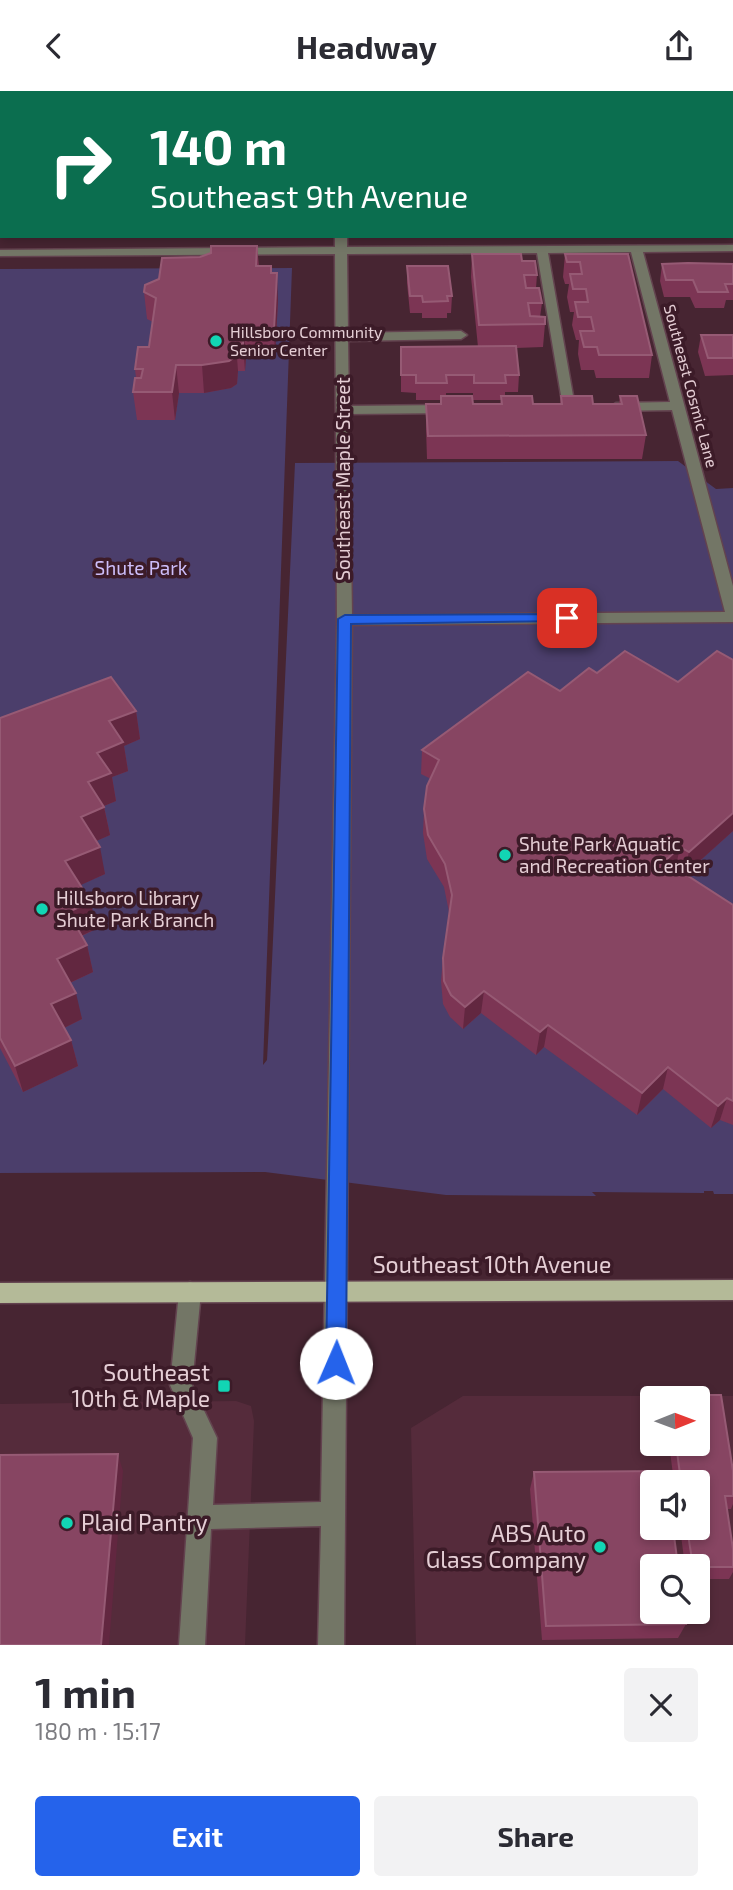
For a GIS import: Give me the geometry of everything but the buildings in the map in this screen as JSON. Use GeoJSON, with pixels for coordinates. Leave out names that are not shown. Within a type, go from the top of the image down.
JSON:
{"type":"FeatureCollection","features":[{"type":"Feature","properties":{"kind":"main road","name":"Southeast 10th Avenue"},"geometry":{"type":"LineString","coordinates":[[0,1293],[733,1290]]}},
{"type":"Feature","properties":{"kind":"street"},"geometry":{"type":"LineString","coordinates":[[14,253],[19,239]]}},
{"type":"Feature","properties":{"kind":"street"},"geometry":{"type":"LineString","coordinates":[[0,253],[341,243],[542,249],[733,248]]}},
{"type":"Feature","properties":{"kind":"street","name":"Southeast Maple Street"},"geometry":{"type":"LineString","coordinates":[[331,1645],[345,619],[341,243]]}},
{"type":"Feature","properties":{"kind":"street","name":"Southeast Cosmic Lane"},"geometry":{"type":"LineString","coordinates":[[636,248],[733,616]]}},
{"type":"Feature","properties":{"kind":"street"},"geometry":{"type":"LineString","coordinates":[[542,249],[576,407],[678,406]]}},
{"type":"Feature","properties":{"kind":"street"},"geometry":{"type":"LineString","coordinates":[[342,337],[461,335]]}},
{"type":"Feature","properties":{"kind":"street"},"geometry":{"type":"LineString","coordinates":[[343,410],[464,408]]}},
{"type":"Feature","properties":{"kind":"street"},"geometry":{"type":"LineString","coordinates":[[345,619],[733,616]]}},
{"type":"Feature","properties":{"kind":"street"},"geometry":{"type":"LineString","coordinates":[[190,1292],[181,1385],[205,1438],[192,1645]]}},
{"type":"Feature","properties":{"kind":"street"},"geometry":{"type":"LineString","coordinates":[[201,1517],[333,1514]]}},
{"type":"Feature","properties":{"kind":"shaded area"},"geometry":{"type":"Polygon","coordinates":[[[463,1396],[640,1396],[640,1456],[710,1456],[710,1396],[733,1396],[733,1645],[416,1645],[411,1428],[463,1396]]]}},
{"type":"Feature","properties":{"kind":"shaded area"},"geometry":{"type":"Polygon","coordinates":[[[236,1401],[251,1406],[254,1421],[245,1645],[0,1645],[0,1404],[236,1401]]]}},
{"type":"Feature","properties":{"kind":"green space","name":"Shute Park"},"geometry":{"type":"Polygon","coordinates":[[[292,268],[263,1065],[267,1060],[270,1005],[295,463],[678,461],[716,489],[733,488],[733,1194],[704,1191],[592,1192],[596,1196],[446,1195],[265,1172],[0,1173],[0,269],[292,268]]]}},
{"type":"Feature","properties":{"kind":"place","name":"Hillsboro Community Senior Center"},"geometry":{"type":"Point","coordinates":[216,341]}},
{"type":"Feature","properties":{"kind":"place","name":"Shute Park Aquatic and Recreation Center"},"geometry":{"type":"Point","coordinates":[505,855]}},
{"type":"Feature","properties":{"kind":"place","name":"Hillsboro Library Shute Park Branch"},"geometry":{"type":"Point","coordinates":[42,909]}},
{"type":"Feature","properties":{"kind":"place","name":"Southeast 10th & Maple"},"geometry":{"type":"Point","coordinates":[224,1386]}},
{"type":"Feature","properties":{"kind":"place","name":"Plaid Pantry"},"geometry":{"type":"Point","coordinates":[67,1523]}},
{"type":"Feature","properties":{"kind":"place","name":"ABS Auto Glass Company"},"geometry":{"type":"Point","coordinates":[600,1547]}},
{"type":"Feature","properties":{"kind":"route"},"geometry":{"type":"LineString","coordinates":[[336,1363],[345,619],[567,618]]}}]}
